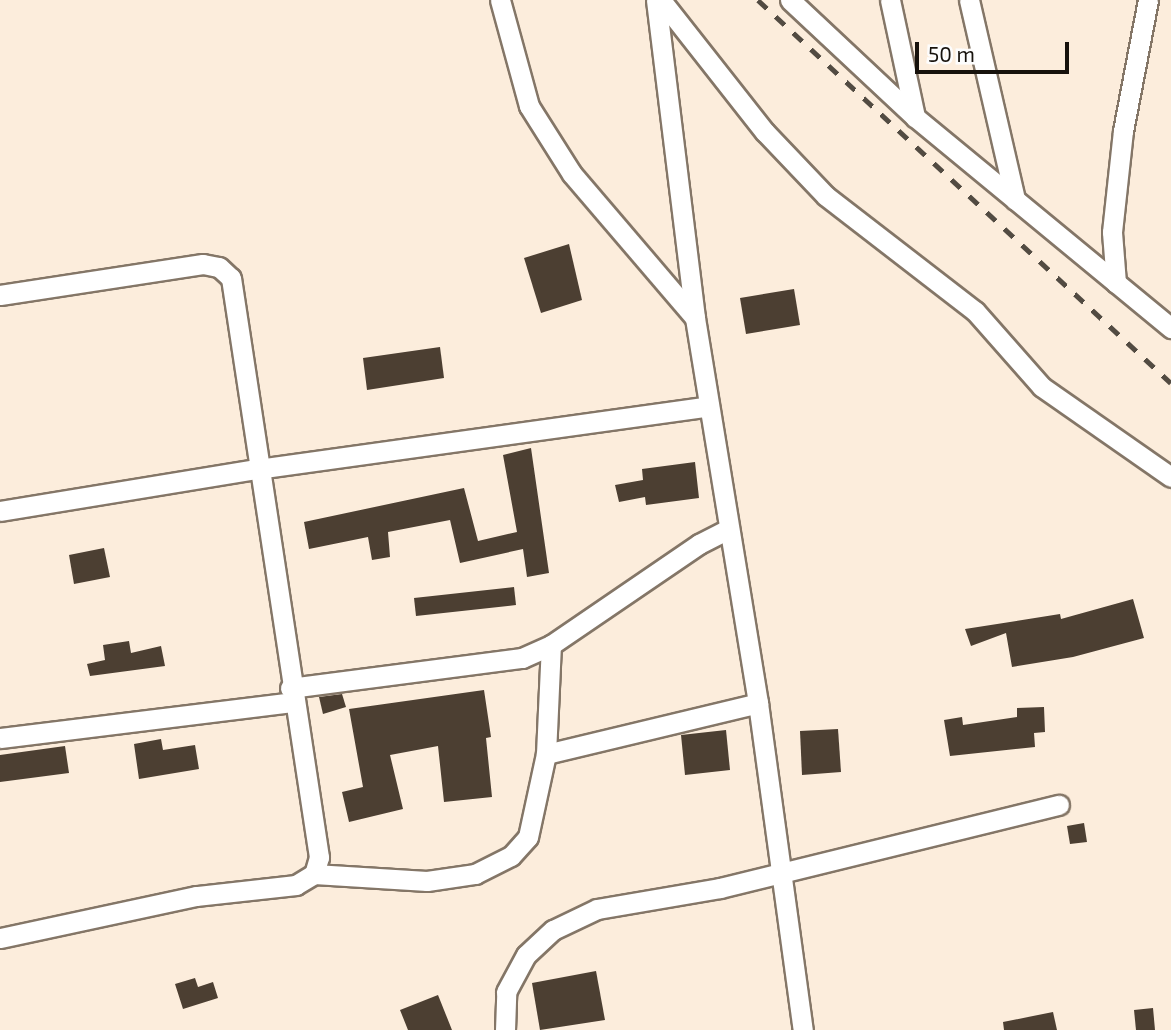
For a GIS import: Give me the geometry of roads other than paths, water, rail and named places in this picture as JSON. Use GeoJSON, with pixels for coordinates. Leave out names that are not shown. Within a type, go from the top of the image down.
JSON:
{"type":"FeatureCollection","features":[{"type":"Feature","properties":{"kind":"street"},"geometry":{"type":"LineString","coordinates":[[500,0],[530,106],[572,174],[695,318]]}},
{"type":"Feature","properties":{"kind":"street"},"geometry":{"type":"LineString","coordinates":[[658,0],[695,318],[758,704],[803,1030]]}},
{"type":"Feature","properties":{"kind":"street"},"geometry":{"type":"LineString","coordinates":[[658,0],[765,132],[826,196],[975,311],[1042,387],[1171,477]]}},
{"type":"Feature","properties":{"kind":"street"},"geometry":{"type":"LineString","coordinates":[[790,0],[915,117],[1171,328]]}},
{"type":"Feature","properties":{"kind":"street"},"geometry":{"type":"LineString","coordinates":[[890,0],[915,117]]}},
{"type":"Feature","properties":{"kind":"street"},"geometry":{"type":"LineString","coordinates":[[969,0],[1015,200]]}},
{"type":"Feature","properties":{"kind":"street"},"geometry":{"type":"LineString","coordinates":[[1116,283],[1112,232],[1123,131],[1148,0]]}},
{"type":"Feature","properties":{"kind":"street"},"geometry":{"type":"LineString","coordinates":[[0,295],[203,264],[219,267],[230,278],[291,695],[317,838],[319,857],[314,874]]}},
{"type":"Feature","properties":{"kind":"street"},"geometry":{"type":"LineString","coordinates":[[0,512],[257,469],[709,406]]}},
{"type":"Feature","properties":{"kind":"street"},"geometry":{"type":"LineString","coordinates":[[0,738],[522,658],[551,645],[699,544],[729,529]]}},
{"type":"Feature","properties":{"kind":"street"},"geometry":{"type":"LineString","coordinates":[[0,938],[195,896],[296,885],[314,874],[427,881],[475,874],[511,856],[528,837],[546,754],[551,645]]}},
{"type":"Feature","properties":{"kind":"street"},"geometry":{"type":"LineString","coordinates":[[546,754],[758,704]]}},
{"type":"Feature","properties":{"kind":"street"},"geometry":{"type":"LineString","coordinates":[[505,1030],[506,992],[526,956],[553,930],[597,909],[720,888],[781,870],[1059,805]]}},
{"type":"Feature","properties":{"kind":"railway"},"geometry":{"type":"LineString","coordinates":[[758,0],[1171,383]]}}]}
